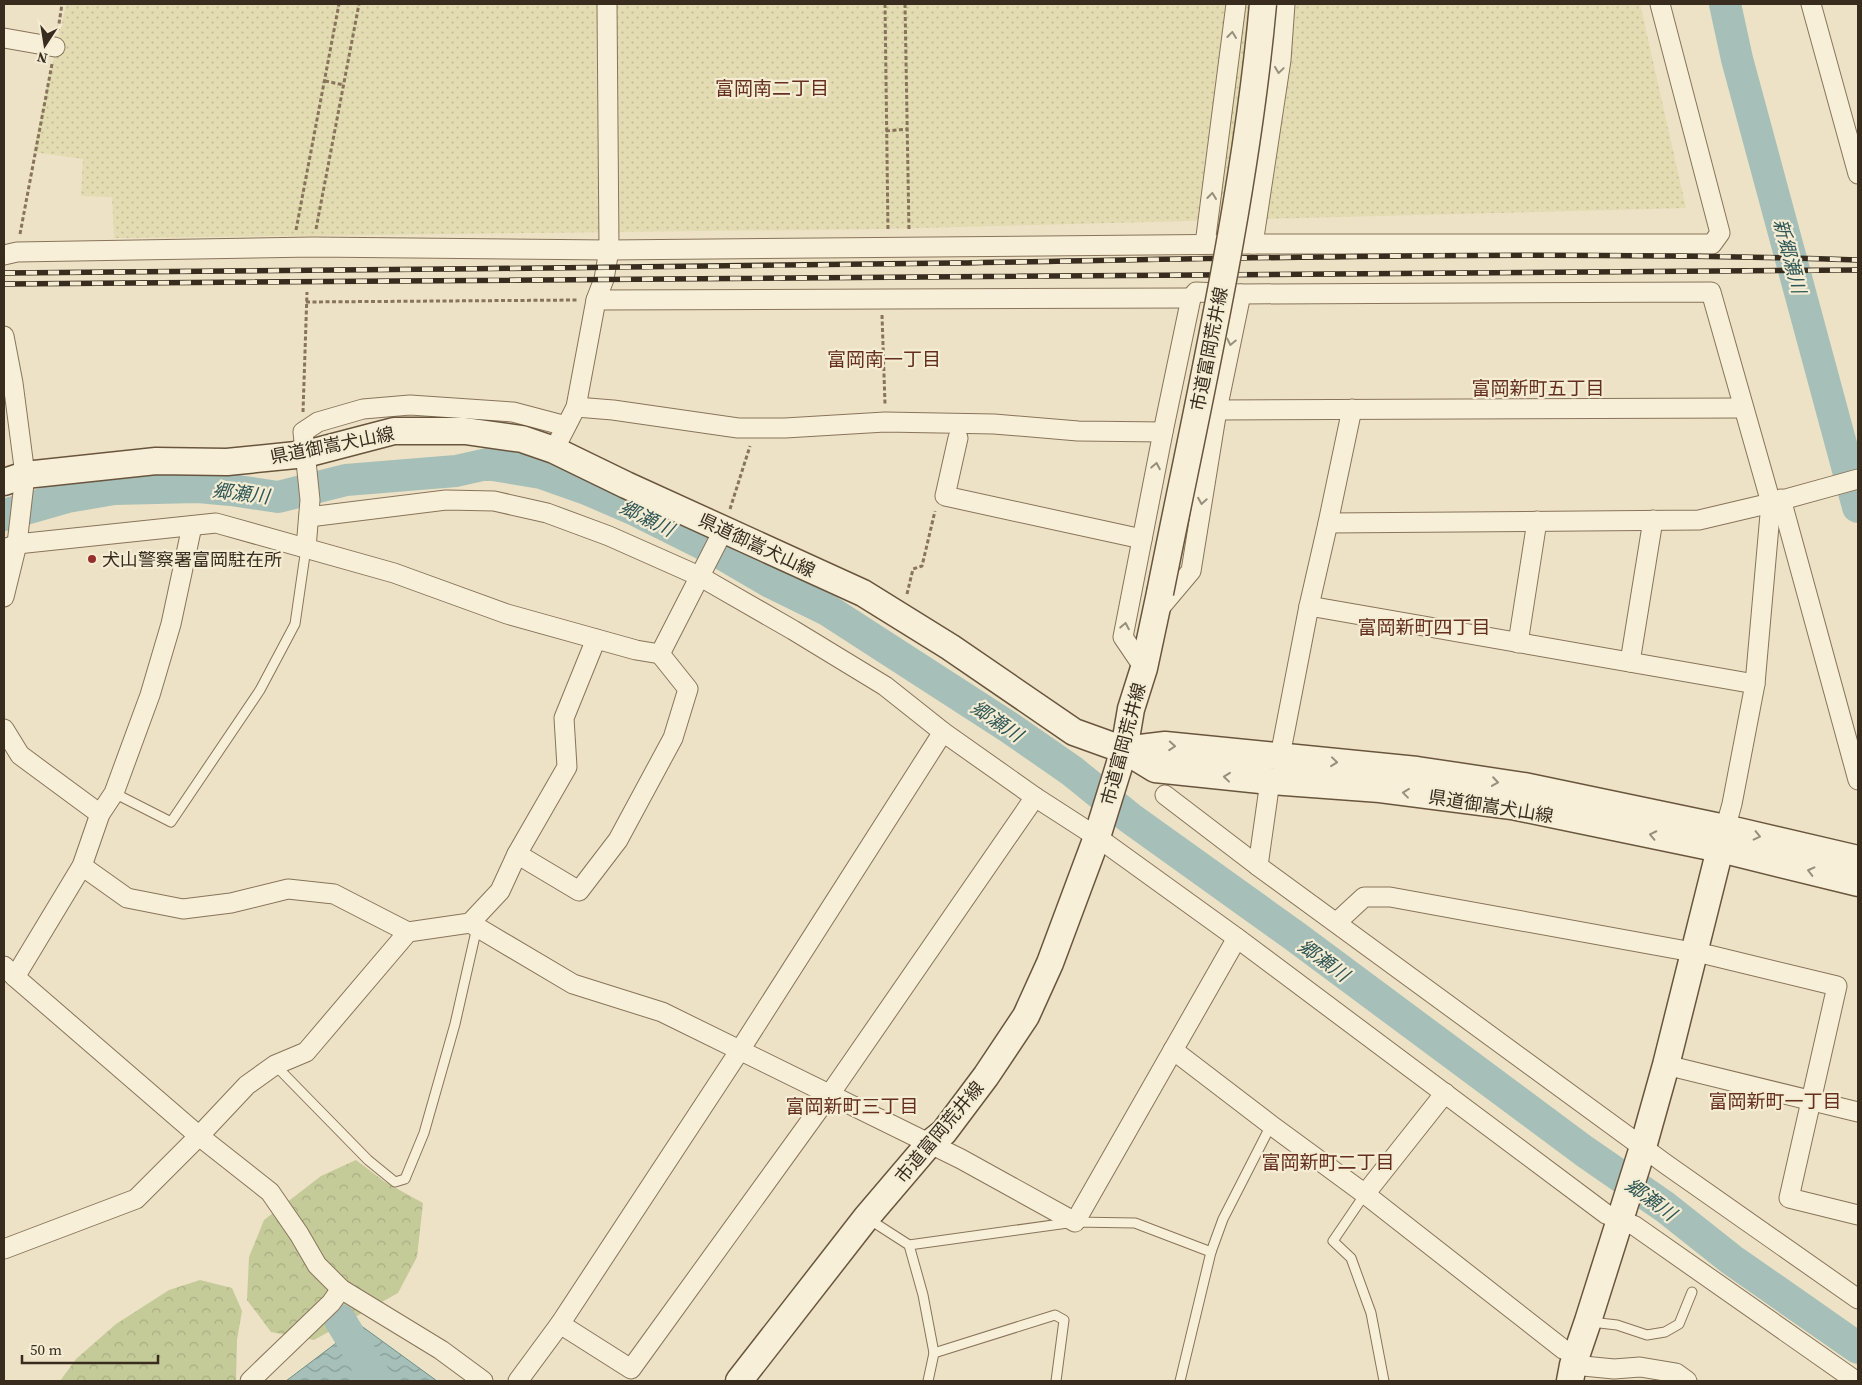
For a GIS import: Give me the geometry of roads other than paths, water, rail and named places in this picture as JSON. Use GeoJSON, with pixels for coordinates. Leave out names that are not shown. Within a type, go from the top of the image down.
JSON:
{"type":"FeatureCollection","features":[{"type":"Feature","properties":{"kind":"main road","name":"市道富岡荒井線"},"geometry":{"type":"LineString","coordinates":[[739,1381],[866,1218],[929,1144],[944,1132],[986,1076],[1026,1016],[1050,963],[1097,837],[1124,750],[1131,709],[1144,668],[1232,232],[1258,65],[1263,4]]}},
{"type":"Feature","properties":{"kind":"main road","name":"県道御嵩犬山線"},"geometry":{"type":"LineString","coordinates":[[14,478],[156,461],[227,462],[304,443],[394,431],[465,431],[522,439],[554,450],[626,485],[863,593],[950,646],[1074,732],[1124,750],[1156,769],[1270,781],[1380,789],[1512,806],[1858,859]]}},
{"type":"Feature","properties":{"kind":"main road","name":"県道御嵩犬山線"},"geometry":{"type":"LineString","coordinates":[[1124,750],[1165,745],[1417,770],[1524,786],[1723,838],[1858,883]]}},
{"type":"Feature","properties":{"kind":"main road"},"geometry":{"type":"LineString","coordinates":[[1573,1367],[1643,1147],[1666,1065],[1723,838]]}},
{"type":"Feature","properties":{"kind":"street"},"geometry":{"type":"LineString","coordinates":[[554,450],[576,407],[596,300],[604,279],[609,250],[607,4]]}},
{"type":"Feature","properties":{"kind":"street"},"geometry":{"type":"LineString","coordinates":[[1205,244],[1236,4]]}},
{"type":"Feature","properties":{"kind":"street"},"geometry":{"type":"LineString","coordinates":[[1253,244],[1281,60],[1286,4]]}},
{"type":"Feature","properties":{"kind":"street"},"geometry":{"type":"LineString","coordinates":[[10,253],[292,247],[609,250],[1205,244],[1712,244],[1720,233],[1660,4]]}},
{"type":"Feature","properties":{"kind":"street"},"geometry":{"type":"LineString","coordinates":[[1811,4],[1858,174]]}},
{"type":"Feature","properties":{"kind":"street"},"geometry":{"type":"LineString","coordinates":[[4,38],[55,47]]}},
{"type":"Feature","properties":{"kind":"street"},"geometry":{"type":"LineString","coordinates":[[1144,668],[1123,637],[1191,298],[1196,292],[1241,294],[1711,292],[1743,408],[1776,501],[1858,780]]}},
{"type":"Feature","properties":{"kind":"street"},"geometry":{"type":"LineString","coordinates":[[1158,602],[1191,571],[1217,410],[1241,294]]}},
{"type":"Feature","properties":{"kind":"street"},"geometry":{"type":"LineString","coordinates":[[596,300],[1191,298]]}},
{"type":"Feature","properties":{"kind":"street"},"geometry":{"type":"LineString","coordinates":[[4,336],[14,478],[10,546],[4,597]]}},
{"type":"Feature","properties":{"kind":"street"},"geometry":{"type":"LineString","coordinates":[[306,548],[310,508],[304,443],[318,422],[363,408],[410,405],[513,412],[566,426]]}},
{"type":"Feature","properties":{"kind":"street"},"geometry":{"type":"LineString","coordinates":[[576,407],[612,410],[738,428],[785,428],[885,422],[994,424],[1078,431],[1163,432]]}},
{"type":"Feature","properties":{"kind":"street"},"geometry":{"type":"LineString","coordinates":[[1217,410],[1743,408]]}},
{"type":"Feature","properties":{"kind":"street"},"geometry":{"type":"LineString","coordinates":[[1280,756],[1309,606],[1352,409]]}},
{"type":"Feature","properties":{"kind":"street"},"geometry":{"type":"LineString","coordinates":[[958,438],[945,496],[1142,539]]}},
{"type":"Feature","properties":{"kind":"street"},"geometry":{"type":"LineString","coordinates":[[1328,523],[1699,520],[1858,479]]}},
{"type":"Feature","properties":{"kind":"street"},"geometry":{"type":"LineString","coordinates":[[310,508],[446,500],[494,501],[548,513],[609,536],[699,576],[885,686],[943,732],[1035,797],[1097,837],[1237,938],[1606,1214],[1635,1226],[1856,1381]]}},
{"type":"Feature","properties":{"kind":"street"},"geometry":{"type":"LineString","coordinates":[[1723,838],[1732,804],[1755,684],[1776,501]]}},
{"type":"Feature","properties":{"kind":"street"},"geometry":{"type":"LineString","coordinates":[[1630,662],[1653,520]]}},
{"type":"Feature","properties":{"kind":"street"},"geometry":{"type":"LineString","coordinates":[[1518,643],[1537,522]]}},
{"type":"Feature","properties":{"kind":"street"},"geometry":{"type":"LineString","coordinates":[[10,546],[216,523],[394,573],[507,614],[636,650],[660,654],[688,688],[673,738],[618,840],[579,891],[517,854]]}},
{"type":"Feature","properties":{"kind":"street"},"geometry":{"type":"LineString","coordinates":[[192,526],[171,624],[150,695],[114,793],[100,814],[82,866],[9,972],[199,1136],[270,1192],[317,1264],[341,1289],[441,1350],[483,1381]]}},
{"type":"Feature","properties":{"kind":"street"},"geometry":{"type":"LineString","coordinates":[[660,654],[724,529]]}},
{"type":"Feature","properties":{"kind":"street"},"geometry":{"type":"LineString","coordinates":[[1309,606],[1755,684]]}},
{"type":"Feature","properties":{"kind":"street"},"geometry":{"type":"LineString","coordinates":[[474,925],[500,891],[517,854],[567,767],[564,718],[596,639]]}},
{"type":"Feature","properties":{"kind":"street"},"geometry":{"type":"LineString","coordinates":[[4,729],[20,755],[100,814]]}},
{"type":"Feature","properties":{"kind":"street"},"geometry":{"type":"LineString","coordinates":[[518,1381],[560,1324],[740,1050],[943,732]]}},
{"type":"Feature","properties":{"kind":"street"},"geometry":{"type":"LineString","coordinates":[[1258,866],[1270,781]]}},
{"type":"Feature","properties":{"kind":"street"},"geometry":{"type":"LineString","coordinates":[[1165,794],[1258,866],[1643,1147],[1858,1299]]}},
{"type":"Feature","properties":{"kind":"street"},"geometry":{"type":"LineString","coordinates":[[560,1324],[631,1369],[830,1094],[1035,797]]}},
{"type":"Feature","properties":{"kind":"street"},"geometry":{"type":"LineString","coordinates":[[82,866],[127,898],[183,909],[231,903],[288,888],[334,894],[408,932],[474,925],[573,984],[662,1012],[962,1159],[1074,1222],[1237,938]]}},
{"type":"Feature","properties":{"kind":"street"},"geometry":{"type":"LineString","coordinates":[[1337,922],[1364,897],[1390,897],[1695,952],[1837,986],[1789,1198],[1858,1214]]}},
{"type":"Feature","properties":{"kind":"street"},"geometry":{"type":"LineString","coordinates":[[4,1249],[136,1199],[247,1085],[275,1064],[306,1052],[408,932]]}},
{"type":"Feature","properties":{"kind":"street"},"geometry":{"type":"LineString","coordinates":[[1173,1050],[1365,1194],[1564,1349],[1573,1367],[1614,1369],[1640,1366],[1676,1374],[1687,1381]]}},
{"type":"Feature","properties":{"kind":"street"},"geometry":{"type":"LineString","coordinates":[[1666,1065],[1858,1112]]}},
{"type":"Feature","properties":{"kind":"street"},"geometry":{"type":"LineString","coordinates":[[1365,1194],[1445,1093]]}},
{"type":"Feature","properties":{"kind":"street"},"geometry":{"type":"LineString","coordinates":[[250,1381],[325,1309],[341,1289]]}},
{"type":"Feature","properties":{"kind":"lane"},"geometry":{"type":"LineString","coordinates":[[114,793],[171,822],[260,690],[295,624],[306,548]]}},
{"type":"Feature","properties":{"kind":"lane"},"geometry":{"type":"LineString","coordinates":[[275,1064],[368,1160],[395,1182],[405,1179],[424,1133],[454,1024],[474,925]]}},
{"type":"Feature","properties":{"kind":"lane"},"geometry":{"type":"LineString","coordinates":[[1180,1381],[1211,1252],[1223,1219],[1271,1125]]}},
{"type":"Feature","properties":{"kind":"lane"},"geometry":{"type":"LineString","coordinates":[[1365,1194],[1333,1241],[1351,1258],[1371,1313],[1384,1381]]}},
{"type":"Feature","properties":{"kind":"lane"},"geometry":{"type":"LineString","coordinates":[[866,1218],[910,1245],[1074,1222],[1135,1223],[1211,1252]]}},
{"type":"Feature","properties":{"kind":"lane"},"geometry":{"type":"LineString","coordinates":[[910,1245],[923,1295],[934,1354],[928,1381]]}},
{"type":"Feature","properties":{"kind":"lane"},"geometry":{"type":"LineString","coordinates":[[1588,1321],[1617,1325],[1647,1335],[1665,1332],[1679,1324],[1692,1292]]}},
{"type":"Feature","properties":{"kind":"lane"},"geometry":{"type":"LineString","coordinates":[[934,1354],[1055,1315],[1064,1320],[1056,1381]]}},
{"type":"Feature","properties":{"kind":"water"},"geometry":{"type":"Polygon","coordinates":[[[360,1325],[437,1381],[286,1381],[360,1325]]]}},
{"type":"Feature","properties":{"kind":"waterway","name":"新郷瀬川"},"geometry":{"type":"LineString","coordinates":[[1725,4],[1737,59],[1858,507]]}},
{"type":"Feature","properties":{"kind":"waterway","name":"郷瀬川"},"geometry":{"type":"LineString","coordinates":[[4,515],[67,497],[114,489],[198,487],[278,497],[346,480],[456,471],[487,464],[541,473],[589,490],[633,509],[717,551],[770,582],[829,611],[1010,728],[1072,771],[1130,818],[1296,937],[1584,1151],[1665,1207],[1732,1260],[1858,1348]]}},
{"type":"Feature","properties":{"kind":"waterway"},"geometry":{"type":"LineString","coordinates":[[340,1320],[377,1381]]}},
{"type":"Feature","properties":{"kind":"railway"},"geometry":{"type":"LineString","coordinates":[[4,273],[1519,255],[1858,260]]}},
{"type":"Feature","properties":{"kind":"railway"},"geometry":{"type":"LineString","coordinates":[[4,284],[1858,270]]}},
{"type":"Feature","properties":{"kind":"place","name":"犬山警察署富岡駐在所"},"geometry":{"type":"Point","coordinates":[92,559]}},
{"type":"Feature","properties":{"kind":"district","name":"富岡南二丁目"},"geometry":{"type":"Point","coordinates":[772,88]}},
{"type":"Feature","properties":{"kind":"district","name":"富岡南一丁目"},"geometry":{"type":"Point","coordinates":[884,359]}},
{"type":"Feature","properties":{"kind":"district","name":"富岡新町五丁目"},"geometry":{"type":"Point","coordinates":[1538,388]}},
{"type":"Feature","properties":{"kind":"district","name":"富岡新町四丁目"},"geometry":{"type":"Point","coordinates":[1424,627]}},
{"type":"Feature","properties":{"kind":"district","name":"富岡新町一丁目"},"geometry":{"type":"Point","coordinates":[1775,1101]}},
{"type":"Feature","properties":{"kind":"district","name":"富岡新町三丁目"},"geometry":{"type":"Point","coordinates":[852,1106]}},
{"type":"Feature","properties":{"kind":"district","name":"富岡新町二丁目"},"geometry":{"type":"Point","coordinates":[1328,1162]}}]}
